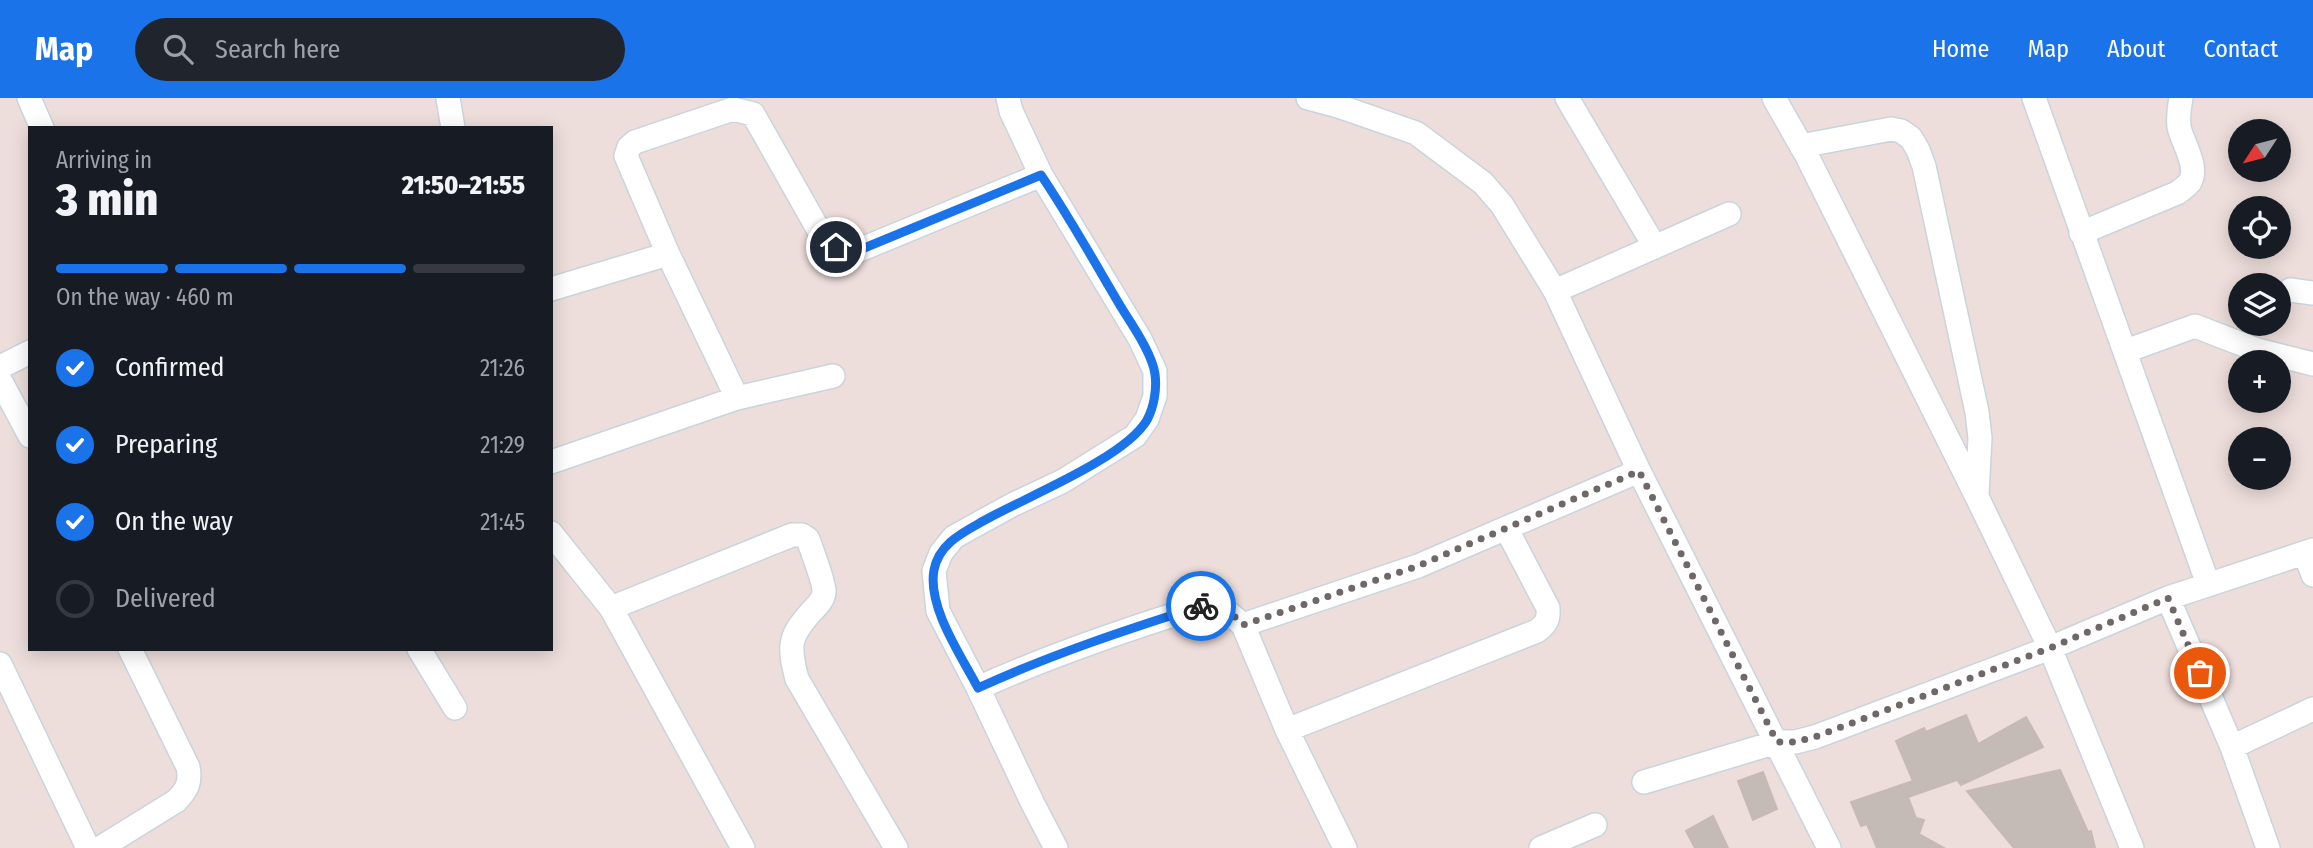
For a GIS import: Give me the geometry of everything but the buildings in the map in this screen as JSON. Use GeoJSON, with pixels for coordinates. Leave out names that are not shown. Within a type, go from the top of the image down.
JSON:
{"type":"FeatureCollection","features":[{"type":"Feature","properties":{"kind":"street"},"geometry":{"type":"LineString","coordinates":[[29,98],[41,126]]}},
{"type":"Feature","properties":{"kind":"street"},"geometry":{"type":"LineString","coordinates":[[448,98],[453,126]]}},
{"type":"Feature","properties":{"kind":"street"},"geometry":{"type":"LineString","coordinates":[[1008,98],[1011,111],[1041,175],[1140,339],[1155,371],[1155,396],[1147,419],[1135,436],[1063,481],[954,537],[941,553],[934,571],[938,611],[1056,848]]}},
{"type":"Feature","properties":{"kind":"street"},"geometry":{"type":"LineString","coordinates":[[1308,98],[1416,133],[1483,183],[1502,205],[1556,291],[1639,471],[1829,848]]}},
{"type":"Feature","properties":{"kind":"street"},"geometry":{"type":"LineString","coordinates":[[1567,98],[1655,247]]}},
{"type":"Feature","properties":{"kind":"street"},"geometry":{"type":"LineString","coordinates":[[1774,98],[1801,146],[2050,648],[2132,848]]}},
{"type":"Feature","properties":{"kind":"street"},"geometry":{"type":"LineString","coordinates":[[2034,98],[2208,583]]}},
{"type":"Feature","properties":{"kind":"street"},"geometry":{"type":"LineString","coordinates":[[2081,233],[2177,193],[2189,184],[2192,165],[2180,130],[2178,116],[2181,98]]}},
{"type":"Feature","properties":{"kind":"street"},"geometry":{"type":"LineString","coordinates":[[737,398],[668,254],[626,156],[626,150],[635,142],[733,109],[753,114],[822,236],[836,247],[848,251],[857,251],[1041,175]]}},
{"type":"Feature","properties":{"kind":"street"},"geometry":{"type":"LineString","coordinates":[[1801,146],[1891,129],[1901,131],[1911,138],[1918,150],[1935,212],[1977,412],[1980,438],[1977,497]]}},
{"type":"Feature","properties":{"kind":"street"},"geometry":{"type":"LineString","coordinates":[[1556,291],[1729,214]]}},
{"type":"Feature","properties":{"kind":"street"},"geometry":{"type":"LineString","coordinates":[[553,288],[668,254]]}},
{"type":"Feature","properties":{"kind":"street"},"geometry":{"type":"LineString","coordinates":[[2291,290],[2313,293]]}},
{"type":"Feature","properties":{"kind":"street"},"geometry":{"type":"LineString","coordinates":[[2126,351],[2195,326],[2257,350],[2313,364]]}},
{"type":"Feature","properties":{"kind":"street"},"geometry":{"type":"LineString","coordinates":[[0,367],[28,353]]}},
{"type":"Feature","properties":{"kind":"street"},"geometry":{"type":"LineString","coordinates":[[553,461],[737,398],[833,376]]}},
{"type":"Feature","properties":{"kind":"street"},"geometry":{"type":"LineString","coordinates":[[0,380],[28,432]]}},
{"type":"Feature","properties":{"kind":"street"},"geometry":{"type":"LineString","coordinates":[[1243,625],[1418,566],[1639,471]]}},
{"type":"Feature","properties":{"kind":"street"},"geometry":{"type":"LineString","coordinates":[[1287,730],[1536,631],[1545,625],[1549,616],[1548,608],[1506,528]]}},
{"type":"Feature","properties":{"kind":"street"},"geometry":{"type":"LineString","coordinates":[[611,608],[792,535],[808,539],[824,591],[820,602],[796,628],[791,646],[797,679],[896,848]]}},
{"type":"Feature","properties":{"kind":"street"},"geometry":{"type":"LineString","coordinates":[[553,536],[611,608],[743,848]]}},
{"type":"Feature","properties":{"kind":"street"},"geometry":{"type":"LineString","coordinates":[[1644,782],[1777,742],[1795,742],[1815,737],[2050,648],[2168,598],[2309,551],[2313,575]]}},
{"type":"Feature","properties":{"kind":"street"},"geometry":{"type":"LineString","coordinates":[[2168,598],[2232,747],[2267,848]]}},
{"type":"Feature","properties":{"kind":"street"},"geometry":{"type":"LineString","coordinates":[[978,688],[1010,673],[1123,631],[1209,604],[1219,605],[1243,625],[1287,730],[1345,848]]}},
{"type":"Feature","properties":{"kind":"street"},"geometry":{"type":"LineString","coordinates":[[100,848],[176,801],[186,792],[190,779],[188,767],[131,651]]}},
{"type":"Feature","properties":{"kind":"street"},"geometry":{"type":"LineString","coordinates":[[420,651],[455,708]]}},
{"type":"Feature","properties":{"kind":"street"},"geometry":{"type":"LineString","coordinates":[[0,664],[88,848]]}},
{"type":"Feature","properties":{"kind":"street"},"geometry":{"type":"LineString","coordinates":[[2232,747],[2313,709]]}},
{"type":"Feature","properties":{"kind":"street"},"geometry":{"type":"LineString","coordinates":[[1541,848],[1595,825]]}},
{"type":"Feature","properties":{"kind":"way so far"},"geometry":{"type":"LineString","coordinates":[[1201,606],[1219,605],[1243,625],[1418,566],[1639,471],[1777,742],[1795,742],[1815,737],[2050,648],[2168,598],[2200,673]]}},
{"type":"Feature","properties":{"kind":"route"},"geometry":{"type":"LineString","coordinates":[[836,247],[857,251],[1041,175],[1140,339],[1155,371],[1155,396],[1147,419],[1135,436],[1063,481],[954,537],[941,553],[934,571],[938,611],[978,688],[1010,673],[1123,631],[1201,606]]}}]}
